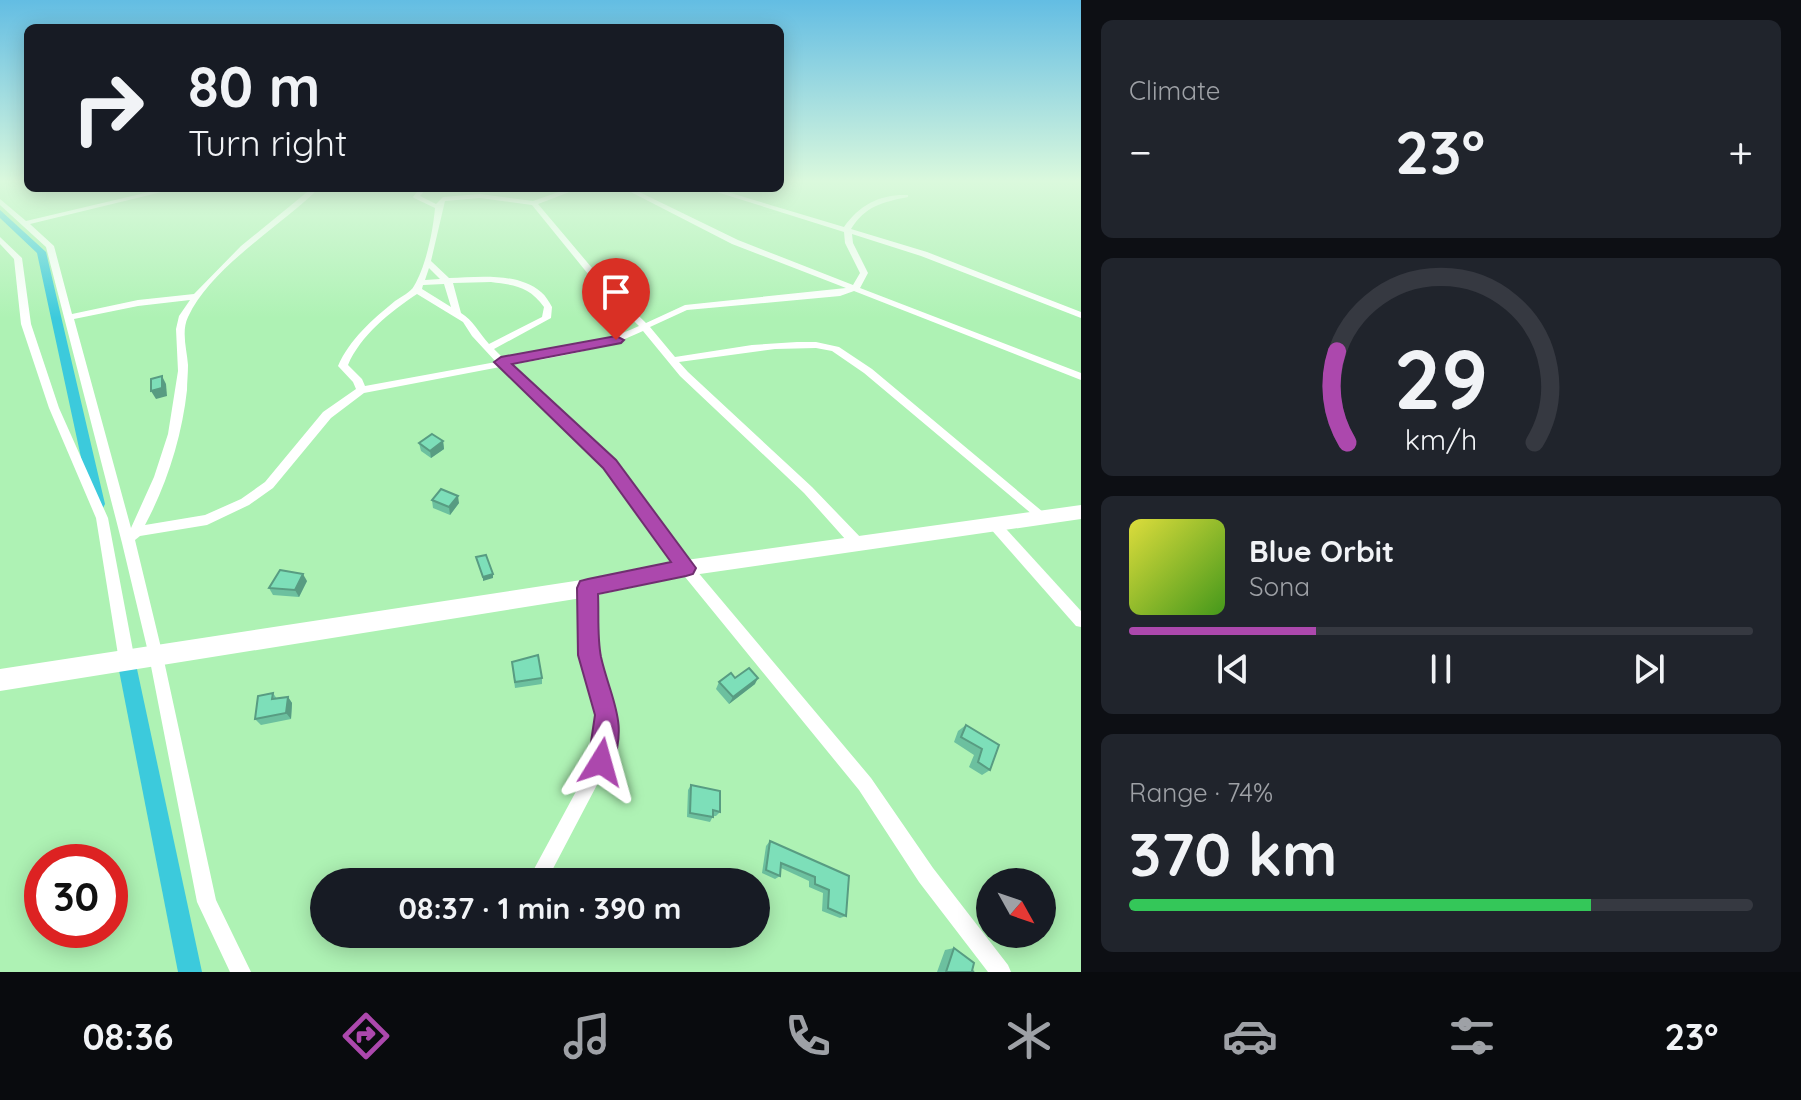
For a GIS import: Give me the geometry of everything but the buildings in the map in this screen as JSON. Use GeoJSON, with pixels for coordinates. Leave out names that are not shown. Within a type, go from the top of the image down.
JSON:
{"type":"FeatureCollection","features":[{"type":"Feature","properties":{"kind":"street"},"geometry":{"type":"LineString","coordinates":[[30,227],[50,246],[132,537],[207,902],[241,972]]}},
{"type":"Feature","properties":{"kind":"street"},"geometry":{"type":"LineString","coordinates":[[132,537],[145,515],[171,438],[183,372],[181,329],[184,317],[221,270],[270,227]]}},
{"type":"Feature","properties":{"kind":"street"},"geometry":{"type":"LineString","coordinates":[[361,390],[358,381],[343,366],[344,361],[361,339],[418,286],[436,227]]}},
{"type":"Feature","properties":{"kind":"street"},"geometry":{"type":"LineString","coordinates":[[554,227],[600,283],[646,328],[672,360],[808,490],[859,545]]}},
{"type":"Feature","properties":{"kind":"street"},"geometry":{"type":"LineString","coordinates":[[705,227],[735,242],[1081,377]]}},
{"type":"Feature","properties":{"kind":"street"},"geometry":{"type":"LineString","coordinates":[[834,227],[924,254],[1081,315]]}},
{"type":"Feature","properties":{"kind":"street"},"geometry":{"type":"LineString","coordinates":[[846,231],[848,227]]}},
{"type":"Feature","properties":{"kind":"street"},"geometry":{"type":"LineString","coordinates":[[132,537],[207,520],[245,502],[269,485],[327,415],[361,390],[591,347],[646,328],[685,308],[840,293],[856,288],[864,273],[846,231]]}},
{"type":"Feature","properties":{"kind":"street"},"geometry":{"type":"LineString","coordinates":[[0,239],[18,258],[26,324],[54,408],[102,518],[127,661]]}},
{"type":"Feature","properties":{"kind":"street"},"geometry":{"type":"LineString","coordinates":[[427,262],[448,282],[457,312]]}},
{"type":"Feature","properties":{"kind":"street"},"geometry":{"type":"LineString","coordinates":[[418,286],[506,281],[529,288],[545,300],[548,307],[546,318],[488,348]]}},
{"type":"Feature","properties":{"kind":"street"},"geometry":{"type":"LineString","coordinates":[[418,286],[468,321],[501,362],[609,464],[686,568],[865,784],[926,875],[1001,972]]}},
{"type":"Feature","properties":{"kind":"street"},"geometry":{"type":"LineString","coordinates":[[69,317],[138,303],[198,296]]}},
{"type":"Feature","properties":{"kind":"street"},"geometry":{"type":"LineString","coordinates":[[672,360],[765,348],[820,345],[838,351],[868,371],[1043,517]]}},
{"type":"Feature","properties":{"kind":"street"},"geometry":{"type":"LineString","coordinates":[[0,680],[588,588],[686,568],[1081,512]]}},
{"type":"Feature","properties":{"kind":"street"},"geometry":{"type":"LineString","coordinates":[[993,523],[1081,621]]}},
{"type":"Feature","properties":{"kind":"street"},"geometry":{"type":"LineString","coordinates":[[544,868],[601,762],[608,715],[589,655],[588,588]]}},
{"type":"Feature","properties":{"kind":"waterway"},"geometry":{"type":"LineString","coordinates":[[15,227],[41,252],[98,504]]}},
{"type":"Feature","properties":{"kind":"waterway"},"geometry":{"type":"LineString","coordinates":[[125,655],[190,972]]}},
{"type":"Feature","properties":{"kind":"route"},"geometry":{"type":"LineString","coordinates":[[601,762],[608,715],[589,655],[588,588],[686,568],[609,464],[565,419],[501,362],[616,340]]}}]}
